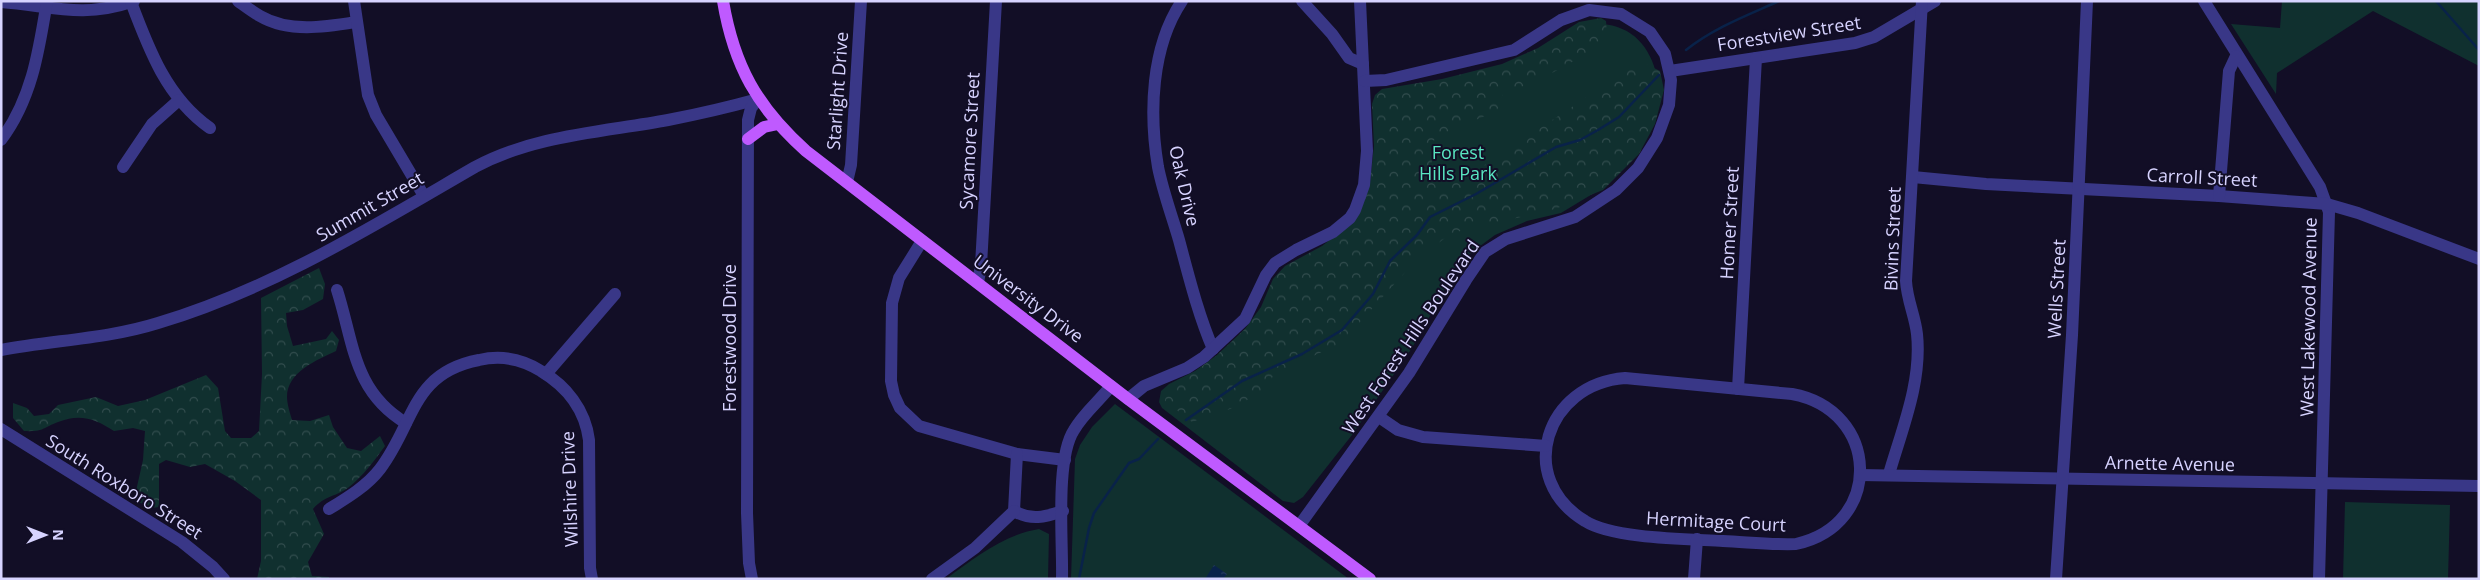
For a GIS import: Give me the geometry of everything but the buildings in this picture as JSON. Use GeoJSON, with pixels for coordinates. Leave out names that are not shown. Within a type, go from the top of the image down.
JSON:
{"type":"FeatureCollection","features":[{"type":"Feature","properties":{"kind":"main road","name":"University Drive"},"geometry":{"type":"LineString","coordinates":[[723,1],[734,46],[747,79],[758,99],[778,124],[806,151],[1128,399],[1370,579]]}},
{"type":"Feature","properties":{"kind":"main road"},"geometry":{"type":"LineString","coordinates":[[748,139],[764,127],[778,124]]}},
{"type":"Feature","properties":{"kind":"street"},"geometry":{"type":"LineString","coordinates":[[238,1],[261,17],[284,24],[323,27],[356,22]]}},
{"type":"Feature","properties":{"kind":"street"},"geometry":{"type":"LineString","coordinates":[[354,1],[363,74],[371,104],[424,196]]}},
{"type":"Feature","properties":{"kind":"street","name":"Starlight Drive"},"geometry":{"type":"LineString","coordinates":[[847,182],[851,165],[861,1]]}},
{"type":"Feature","properties":{"kind":"street","name":"Sycamore Street"},"geometry":{"type":"LineString","coordinates":[[978,282],[981,265],[996,1]]}},
{"type":"Feature","properties":{"kind":"street","name":"Oak Drive"},"geometry":{"type":"LineString","coordinates":[[1182,1],[1165,34],[1159,60],[1155,86],[1157,154],[1161,179],[1202,324],[1213,349]]}},
{"type":"Feature","properties":{"kind":"street"},"geometry":{"type":"LineString","coordinates":[[1302,1],[1332,34],[1349,58],[1363,64]]}},
{"type":"Feature","properties":{"kind":"street"},"geometry":{"type":"LineString","coordinates":[[1128,399],[1144,386],[1187,368],[1213,349],[1245,319],[1266,275],[1275,263],[1296,250],[1333,232],[1350,218],[1355,210],[1362,193],[1366,171],[1365,81],[1360,1]]}},
{"type":"Feature","properties":{"kind":"street","name":"Forestview Street"},"geometry":{"type":"LineString","coordinates":[[1670,71],[1855,43],[1874,37],[1922,5],[1935,1]]}},
{"type":"Feature","properties":{"kind":"street","name":"Wells Street"},"geometry":{"type":"LineString","coordinates":[[2056,579],[2072,335],[2087,1]]}},
{"type":"Feature","properties":{"kind":"street","name":"West Lakewood Avenue"},"geometry":{"type":"LineString","coordinates":[[2204,1],[2236,56],[2320,187],[2327,204],[2330,231],[2319,579]]}},
{"type":"Feature","properties":{"kind":"street"},"geometry":{"type":"LineString","coordinates":[[1,2],[46,4],[91,11],[132,2],[163,76],[178,100],[210,128]]}},
{"type":"Feature","properties":{"kind":"street"},"geometry":{"type":"LineString","coordinates":[[1,140],[15,119],[29,88],[46,4]]}},
{"type":"Feature","properties":{"kind":"street","name":"Bivins Street"},"geometry":{"type":"LineString","coordinates":[[1889,474],[1916,373],[1917,333],[1907,295],[1906,281],[1914,177],[1922,5]]}},
{"type":"Feature","properties":{"kind":"street","name":"West Forest Hills Boulevard"},"geometry":{"type":"LineString","coordinates":[[1299,526],[1379,417],[1485,252],[1506,238],[1555,225],[1583,214],[1616,190],[1638,168],[1653,146],[1669,105],[1670,71],[1661,46],[1650,32],[1641,25],[1610,11],[1589,10],[1578,7],[1562,20],[1514,50],[1386,80],[1365,81]]}},
{"type":"Feature","properties":{"kind":"street"},"geometry":{"type":"LineString","coordinates":[[2220,196],[2229,71],[2236,56]]}},
{"type":"Feature","properties":{"kind":"street","name":"Homer Street"},"geometry":{"type":"LineString","coordinates":[[1738,389],[1756,58]]}},
{"type":"Feature","properties":{"kind":"street","name":"Forestwood Drive"},"geometry":{"type":"LineString","coordinates":[[752,579],[749,563],[747,513],[748,120],[751,108],[758,99]]}},
{"type":"Feature","properties":{"kind":"street","name":"Summit Street"},"geometry":{"type":"LineString","coordinates":[[1,350],[132,330],[192,312],[303,266],[376,226],[424,196],[490,159],[522,148],[602,130],[668,120],[758,99]]}},
{"type":"Feature","properties":{"kind":"street"},"geometry":{"type":"LineString","coordinates":[[123,167],[152,124],[178,100]]}},
{"type":"Feature","properties":{"kind":"street","name":"Carroll Street"},"geometry":{"type":"LineString","coordinates":[[1914,177],[2079,190],[2220,196],[2327,204],[2358,213],[2479,259]]}},
{"type":"Feature","properties":{"kind":"street"},"geometry":{"type":"LineString","coordinates":[[922,241],[899,278],[892,303],[891,382],[896,402],[904,414],[919,426],[1017,454],[1065,460]]}},
{"type":"Feature","properties":{"kind":"street"},"geometry":{"type":"LineString","coordinates":[[338,290],[364,380],[381,405],[406,423]]}},
{"type":"Feature","properties":{"kind":"street"},"geometry":{"type":"LineString","coordinates":[[546,374],[615,294]]}},
{"type":"Feature","properties":{"kind":"street","name":"Wilshire Drive"},"geometry":{"type":"LineString","coordinates":[[329,509],[366,484],[379,470],[395,447],[425,389],[454,366],[498,357],[520,362],[546,374],[571,395],[588,430],[590,568],[592,579]]}},
{"type":"Feature","properties":{"kind":"street","name":"Hermitage Court"},"geometry":{"type":"LineString","coordinates":[[1625,378],[1804,396],[1826,406],[1836,414],[1851,432],[1859,455],[1860,475],[1857,491],[1846,513],[1829,530],[1808,541],[1784,544],[1608,531],[1584,521],[1558,494],[1547,464],[1546,446],[1553,425],[1567,403],[1588,387],[1600,382],[1625,378]]}},
{"type":"Feature","properties":{"kind":"street"},"geometry":{"type":"LineString","coordinates":[[1062,579],[1062,511],[1065,460],[1073,430],[1111,386]]}},
{"type":"Feature","properties":{"kind":"street"},"geometry":{"type":"LineString","coordinates":[[1379,417],[1398,430],[1423,437],[1546,446]]}},
{"type":"Feature","properties":{"kind":"street","name":"South Roxboro Street"},"geometry":{"type":"LineString","coordinates":[[1,429],[182,542],[224,579]]}},
{"type":"Feature","properties":{"kind":"street"},"geometry":{"type":"LineString","coordinates":[[932,579],[975,548],[1014,511],[1017,454]]}},
{"type":"Feature","properties":{"kind":"street","name":"Arnette Avenue"},"geometry":{"type":"LineString","coordinates":[[1860,475],[1889,474],[2061,480],[2479,486]]}},
{"type":"Feature","properties":{"kind":"street"},"geometry":{"type":"LineString","coordinates":[[1014,511],[1025,517],[1044,518],[1062,511]]}},
{"type":"Feature","properties":{"kind":"street"},"geometry":{"type":"LineString","coordinates":[[1694,579],[1697,539]]}},
{"type":"Feature","properties":{"kind":"green space"},"geometry":{"type":"Polygon","coordinates":[[[2282,1],[2479,1],[2479,66],[2373,11],[2277,73],[2276,94],[2231,24],[2280,28],[2282,1]]]}},
{"type":"Feature","properties":{"kind":"green space"},"geometry":{"type":"Polygon","coordinates":[[[1601,18],[1606,21],[1607,34],[1599,47],[1534,83],[1503,93],[1497,111],[1435,137],[1431,154],[1434,181],[1447,184],[1480,168],[1632,67],[1646,64],[1660,71],[1664,90],[1655,124],[1639,154],[1603,190],[1555,209],[1452,233],[1418,258],[1341,343],[1275,374],[1260,393],[1230,409],[1192,422],[1165,401],[1166,393],[1217,355],[1245,329],[1261,307],[1273,279],[1285,266],[1322,246],[1350,224],[1370,182],[1374,146],[1372,104],[1375,95],[1382,89],[1442,79],[1502,64],[1538,48],[1579,22],[1601,18]]]}},
{"type":"Feature","properties":{"kind":"green space","name":"Forest Hills Park"},"geometry":{"type":"Polygon","coordinates":[[[1601,24],[1622,29],[1638,40],[1650,56],[1657,76],[1599,190],[1561,213],[1527,221],[1495,235],[1472,252],[1456,269],[1412,348],[1352,435],[1303,497],[1294,503],[1283,501],[1162,408],[1159,402],[1161,391],[1169,384],[1195,371],[1220,354],[1332,242],[1367,199],[1506,69],[1601,24]]]}},
{"type":"Feature","properties":{"kind":"green space"},"geometry":{"type":"Polygon","coordinates":[[[319,268],[325,284],[323,299],[303,310],[286,313],[287,326],[293,346],[326,339],[332,331],[339,340],[336,351],[304,368],[292,381],[288,388],[287,397],[292,420],[310,421],[329,415],[333,427],[347,448],[361,451],[380,436],[385,446],[354,483],[317,504],[313,509],[324,534],[308,562],[312,576],[329,577],[329,579],[257,579],[261,561],[261,500],[235,481],[205,464],[190,467],[166,460],[159,464],[159,507],[152,508],[134,500],[143,460],[145,431],[133,428],[114,431],[101,423],[74,418],[66,419],[39,430],[24,431],[13,418],[13,403],[27,408],[34,416],[49,414],[58,405],[96,397],[118,406],[145,400],[206,375],[218,388],[225,431],[231,438],[251,438],[259,431],[262,374],[261,298],[319,268]]]}},
{"type":"Feature","properties":{"kind":"green space"},"geometry":{"type":"Polygon","coordinates":[[[1115,404],[1349,579],[1071,579],[1075,459],[1080,445],[1092,427],[1115,404]]]}},
{"type":"Feature","properties":{"kind":"green space"},"geometry":{"type":"Polygon","coordinates":[[[2345,502],[2450,505],[2448,579],[2343,579],[2345,502]]]}},
{"type":"Feature","properties":{"kind":"green space"},"geometry":{"type":"Polygon","coordinates":[[[1039,529],[1049,534],[1048,579],[946,579],[1001,542],[1013,536],[1039,529]]]}},
{"type":"Feature","properties":{"kind":"water"},"geometry":{"type":"Polygon","coordinates":[[[1214,565],[1227,574],[1223,579],[1205,579],[1214,565]]]}},
{"type":"Feature","properties":{"kind":"waterway"},"geometry":{"type":"LineString","coordinates":[[1686,50],[1719,29],[1779,1]]}},
{"type":"Feature","properties":{"kind":"waterway"},"geometry":{"type":"LineString","coordinates":[[2436,1],[2479,50]]}},
{"type":"Feature","properties":{"kind":"waterway"},"geometry":{"type":"LineString","coordinates":[[1186,420],[1242,381],[1302,354],[1342,330],[1373,294],[1390,261],[1417,235],[1430,217],[1476,194],[1556,147],[1580,140],[1619,117],[1659,75]]}},
{"type":"Feature","properties":{"kind":"waterway"},"geometry":{"type":"LineString","coordinates":[[1079,579],[1089,528],[1094,513],[1129,463],[1139,459],[1158,439]]}}]}
